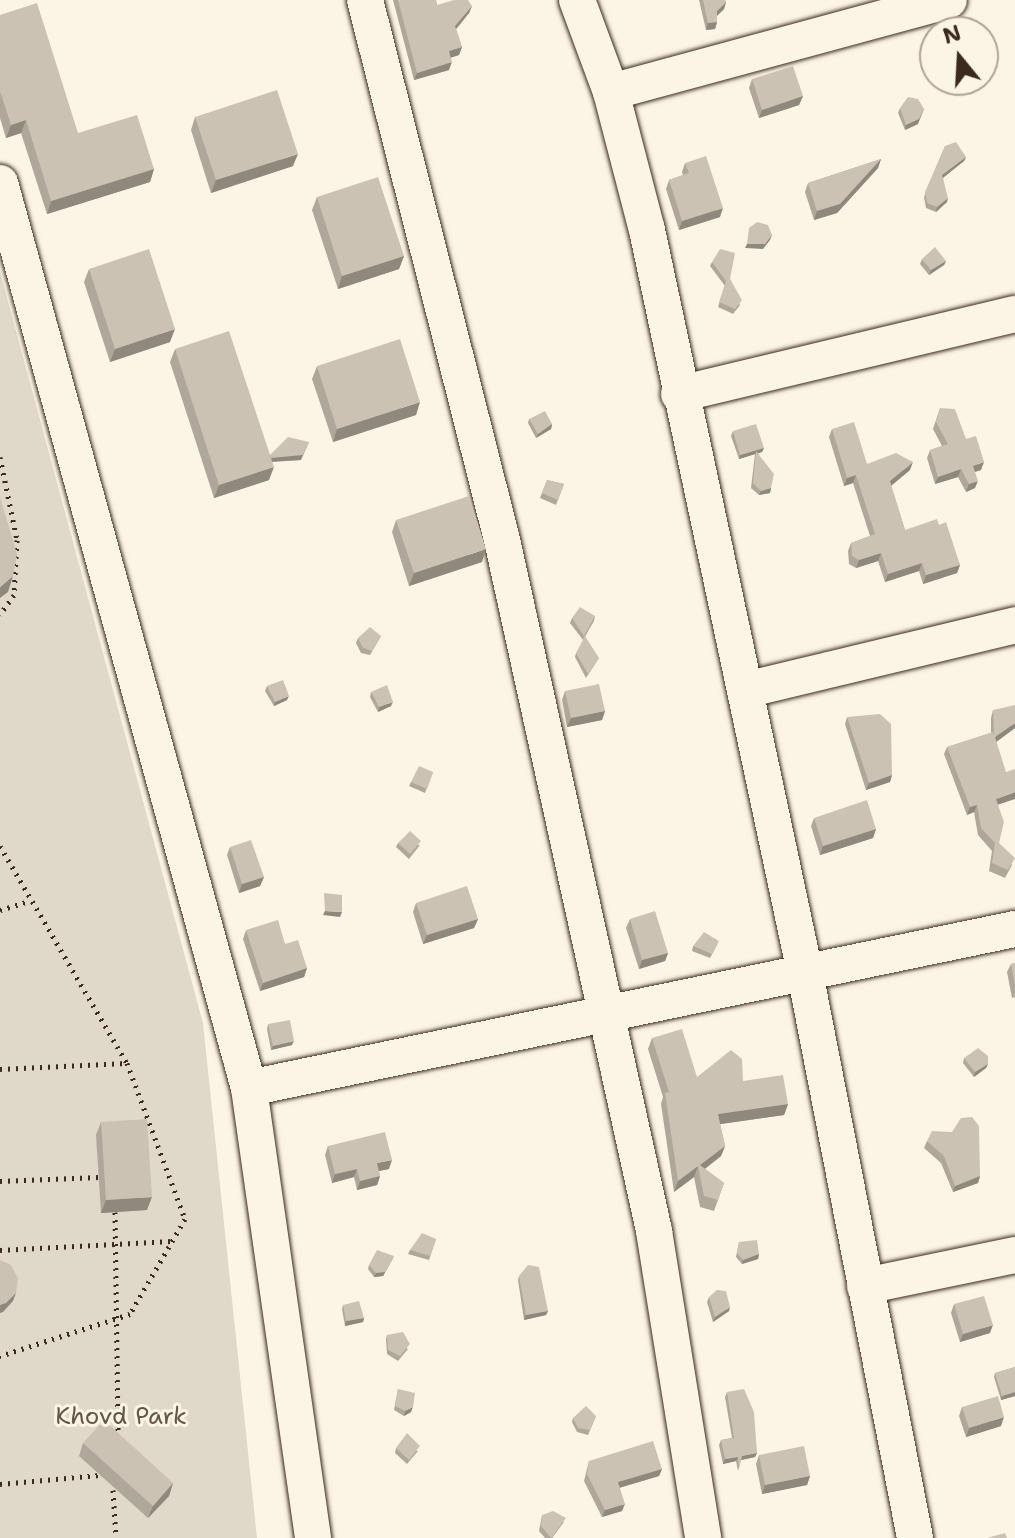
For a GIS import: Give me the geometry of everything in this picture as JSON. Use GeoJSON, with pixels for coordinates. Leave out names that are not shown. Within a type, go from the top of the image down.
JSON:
{"type":"FeatureCollection","features":[{"type":"Feature","properties":{"kind":"street"},"geometry":{"type":"LineString","coordinates":[[365,0],[463,372],[654,1231],[703,1538]]}},
{"type":"Feature","properties":{"kind":"street"},"geometry":{"type":"LineString","coordinates":[[577,0],[611,92],[647,230],[679,394],[805,973],[915,1538]]}},
{"type":"Feature","properties":{"kind":"street"},"geometry":{"type":"LineString","coordinates":[[611,92],[949,0]]}},
{"type":"Feature","properties":{"kind":"street"},"geometry":{"type":"LineString","coordinates":[[0,183],[249,1088],[313,1538]]}},
{"type":"Feature","properties":{"kind":"street"},"geometry":{"type":"LineString","coordinates":[[679,394],[1015,314]]}},
{"type":"Feature","properties":{"kind":"street"},"geometry":{"type":"LineString","coordinates":[[745,690],[1015,625]]}},
{"type":"Feature","properties":{"kind":"street"},"geometry":{"type":"LineString","coordinates":[[249,1088],[606,1018],[1015,929]]}},
{"type":"Feature","properties":{"kind":"street"},"geometry":{"type":"LineString","coordinates":[[865,1286],[1015,1255]]}},
{"type":"Feature","properties":{"kind":"path"},"geometry":{"type":"LineString","coordinates":[[0,457],[17,540],[14,595],[0,614]]}},
{"type":"Feature","properties":{"kind":"path"},"geometry":{"type":"LineString","coordinates":[[0,846],[127,1063],[185,1219],[130,1314],[0,1356]]}},
{"type":"Feature","properties":{"kind":"path"},"geometry":{"type":"LineString","coordinates":[[0,910],[30,901]]}},
{"type":"Feature","properties":{"kind":"path"},"geometry":{"type":"LineString","coordinates":[[0,1069],[127,1063]]}},
{"type":"Feature","properties":{"kind":"path"},"geometry":{"type":"LineString","coordinates":[[143,1136],[152,1132]]}},
{"type":"Feature","properties":{"kind":"path"},"geometry":{"type":"LineString","coordinates":[[0,1181],[99,1177]]}},
{"type":"Feature","properties":{"kind":"path"},"geometry":{"type":"LineString","coordinates":[[115,1212],[119,1450]]}},
{"type":"Feature","properties":{"kind":"path"},"geometry":{"type":"LineString","coordinates":[[0,1250],[172,1241]]}},
{"type":"Feature","properties":{"kind":"path"},"geometry":{"type":"LineString","coordinates":[[0,1484],[100,1475]]}},
{"type":"Feature","properties":{"kind":"path"},"geometry":{"type":"LineString","coordinates":[[113,1490],[116,1538]]}},
{"type":"Feature","properties":{"kind":"green space","name":"Khovd Park"},"geometry":{"type":"Polygon","coordinates":[[[0,272],[203,1023],[257,1538],[0,1538],[0,272]]]}},
{"type":"Feature","properties":{"kind":"building"},"geometry":{"type":"Polygon","coordinates":[[[398,0],[436,0],[437,5],[468,0],[472,6],[455,26],[462,47],[449,51],[452,62],[417,73],[398,0]]]}},
{"type":"Feature","properties":{"kind":"building"},"geometry":{"type":"Polygon","coordinates":[[[703,0],[725,0],[717,11],[717,22],[708,23],[703,0]]]}},
{"type":"Feature","properties":{"kind":"building"},"geometry":{"type":"Polygon","coordinates":[[[37,3],[78,133],[137,115],[154,169],[51,201],[26,120],[11,125],[0,91],[0,15],[37,3]]]}},
{"type":"Feature","properties":{"kind":"building"},"geometry":{"type":"Polygon","coordinates":[[[793,66],[803,96],[762,110],[752,79],[793,66]]]}},
{"type":"Feature","properties":{"kind":"building"},"geometry":{"type":"Polygon","coordinates":[[[277,90],[298,154],[216,180],[195,117],[277,90]]]}},
{"type":"Feature","properties":{"kind":"building"},"geometry":{"type":"Polygon","coordinates":[[[908,97],[918,99],[924,109],[919,119],[906,125],[900,108],[908,97]]]}},
{"type":"Feature","properties":{"kind":"building"},"geometry":{"type":"Polygon","coordinates":[[[956,142],[966,157],[942,175],[948,198],[937,207],[927,203],[925,192],[945,146],[956,142]]]}},
{"type":"Feature","properties":{"kind":"building"},"geometry":{"type":"Polygon","coordinates":[[[706,156],[723,208],[682,221],[669,180],[689,173],[685,163],[706,156]]]}},
{"type":"Feature","properties":{"kind":"building"},"geometry":{"type":"Polygon","coordinates":[[[881,159],[840,204],[817,211],[808,183],[881,159]]]}},
{"type":"Feature","properties":{"kind":"building"},"geometry":{"type":"Polygon","coordinates":[[[378,177],[404,256],[342,276],[317,197],[378,177]]]}},
{"type":"Feature","properties":{"kind":"building"},"geometry":{"type":"Polygon","coordinates":[[[757,222],[768,225],[772,235],[765,244],[747,244],[749,228],[757,222]]]}},
{"type":"Feature","properties":{"kind":"building"},"geometry":{"type":"Polygon","coordinates":[[[935,247],[946,261],[931,270],[922,259],[935,247]]]}},
{"type":"Feature","properties":{"kind":"building"},"geometry":{"type":"Polygon","coordinates":[[[149,249],[175,329],[115,349],[89,269],[149,249]]]}},
{"type":"Feature","properties":{"kind":"building"},"geometry":{"type":"Polygon","coordinates":[[[720,249],[735,253],[730,279],[742,300],[735,309],[719,302],[726,281],[712,262],[720,249]]]}},
{"type":"Feature","properties":{"kind":"building"},"geometry":{"type":"Polygon","coordinates":[[[229,331],[274,467],[219,485],[175,349],[229,331]]]}},
{"type":"Feature","properties":{"kind":"building"},"geometry":{"type":"Polygon","coordinates":[[[400,339],[420,402],[337,429],[317,366],[400,339]]]}},
{"type":"Feature","properties":{"kind":"building"},"geometry":{"type":"Polygon","coordinates":[[[940,408],[955,409],[966,439],[976,436],[984,462],[973,466],[978,481],[969,484],[961,469],[938,477],[930,450],[948,444],[936,422],[940,408]]]}},
{"type":"Feature","properties":{"kind":"building"},"geometry":{"type":"Polygon","coordinates":[[[545,411],[552,424],[538,434],[529,419],[545,411]]]}},
{"type":"Feature","properties":{"kind":"building"},"geometry":{"type":"Polygon","coordinates":[[[854,422],[867,464],[896,453],[913,462],[890,481],[905,530],[937,519],[939,525],[946,522],[960,565],[926,575],[922,563],[888,574],[881,553],[859,560],[852,556],[851,543],[875,534],[856,475],[847,478],[832,429],[854,422]]]}},
{"type":"Feature","properties":{"kind":"building"},"geometry":{"type":"Polygon","coordinates":[[[756,424],[764,448],[740,455],[733,431],[756,424]]]}},
{"type":"Feature","properties":{"kind":"building"},"geometry":{"type":"Polygon","coordinates":[[[288,437],[309,442],[303,455],[271,458],[270,455],[288,437]]]}},
{"type":"Feature","properties":{"kind":"building"},"geometry":{"type":"Polygon","coordinates":[[[756,451],[774,474],[771,488],[761,491],[753,483],[756,451]]]}},
{"type":"Feature","properties":{"kind":"building"},"geometry":{"type":"Polygon","coordinates":[[[547,480],[564,484],[558,500],[542,493],[547,480]]]}},
{"type":"Feature","properties":{"kind":"building"},"geometry":{"type":"Polygon","coordinates":[[[469,496],[486,549],[414,573],[396,520],[469,496]]]}},
{"type":"Feature","properties":{"kind":"building"},"geometry":{"type":"Polygon","coordinates":[[[0,497],[17,554],[13,576],[0,587],[0,497]]]}},
{"type":"Feature","properties":{"kind":"building"},"geometry":{"type":"Polygon","coordinates":[[[580,607],[595,616],[584,636],[572,618],[580,607]]]}},
{"type":"Feature","properties":{"kind":"building"},"geometry":{"type":"Polygon","coordinates":[[[370,627],[381,636],[372,651],[363,648],[358,638],[370,627]]]}},
{"type":"Feature","properties":{"kind":"building"},"geometry":{"type":"Polygon","coordinates":[[[585,636],[599,658],[588,674],[576,653],[585,636]]]}},
{"type":"Feature","properties":{"kind":"building"},"geometry":{"type":"Polygon","coordinates":[[[283,680],[289,696],[275,702],[267,686],[283,680]]]}},
{"type":"Feature","properties":{"kind":"building"},"geometry":{"type":"Polygon","coordinates":[[[599,684],[605,711],[571,718],[565,691],[599,684]]]}},
{"type":"Feature","properties":{"kind":"building"},"geometry":{"type":"Polygon","coordinates":[[[387,685],[393,702],[379,707],[371,692],[387,685]]]}},
{"type":"Feature","properties":{"kind":"building"},"geometry":{"type":"Polygon","coordinates":[[[1015,705],[1015,723],[995,737],[1006,772],[1015,769],[1015,792],[996,799],[1004,822],[999,843],[1015,858],[1008,870],[992,863],[995,843],[981,828],[977,805],[970,807],[947,747],[993,732],[994,736],[993,710],[1015,705]]]}},
{"type":"Feature","properties":{"kind":"building"},"geometry":{"type":"Polygon","coordinates":[[[880,714],[891,724],[892,775],[869,783],[847,717],[880,714]]]}},
{"type":"Feature","properties":{"kind":"building"},"geometry":{"type":"Polygon","coordinates":[[[419,766],[433,772],[427,789],[411,782],[419,766]]]}},
{"type":"Feature","properties":{"kind":"building"},"geometry":{"type":"Polygon","coordinates":[[[867,800],[876,829],[823,846],[814,818],[867,800]]]}},
{"type":"Feature","properties":{"kind":"building"},"geometry":{"type":"Polygon","coordinates":[[[410,831],[421,841],[410,854],[398,843],[410,831]]]}},
{"type":"Feature","properties":{"kind":"building"},"geometry":{"type":"Polygon","coordinates":[[[251,840],[264,877],[242,884],[230,847],[251,840]]]}},
{"type":"Feature","properties":{"kind":"building"},"geometry":{"type":"Polygon","coordinates":[[[467,886],[478,919],[427,935],[416,903],[467,886]]]}},
{"type":"Feature","properties":{"kind":"building"},"geometry":{"type":"Polygon","coordinates":[[[324,893],[342,895],[342,912],[325,911],[324,893]]]}},
{"type":"Feature","properties":{"kind":"building"},"geometry":{"type":"Polygon","coordinates":[[[655,911],[668,953],[642,960],[630,919],[655,911]]]}},
{"type":"Feature","properties":{"kind":"building"},"geometry":{"type":"Polygon","coordinates":[[[278,920],[285,944],[298,940],[307,968],[263,983],[246,930],[278,920]]]}},
{"type":"Feature","properties":{"kind":"building"},"geometry":{"type":"Polygon","coordinates":[[[704,932],[719,941],[712,954],[693,946],[704,932]]]}},
{"type":"Feature","properties":{"kind":"building"},"geometry":{"type":"Polygon","coordinates":[[[1015,963],[1015,985],[1011,964],[1015,963]]]}},
{"type":"Feature","properties":{"kind":"building"},"geometry":{"type":"Polygon","coordinates":[[[290,1020],[294,1041],[273,1046],[268,1024],[290,1020]]]}},
{"type":"Feature","properties":{"kind":"building"},"geometry":{"type":"Polygon","coordinates":[[[682,1029],[697,1077],[731,1050],[742,1059],[743,1081],[783,1075],[788,1104],[718,1114],[725,1146],[700,1165],[724,1183],[718,1200],[704,1196],[698,1166],[678,1181],[665,1093],[669,1092],[652,1038],[682,1029]]]}},
{"type":"Feature","properties":{"kind":"building"},"geometry":{"type":"Polygon","coordinates":[[[978,1048],[988,1056],[988,1064],[975,1072],[964,1058],[978,1048]]]}},
{"type":"Feature","properties":{"kind":"building"},"geometry":{"type":"Polygon","coordinates":[[[972,1117],[979,1126],[980,1176],[955,1186],[944,1156],[927,1141],[932,1131],[952,1132],[961,1118],[972,1117]]]}},
{"type":"Feature","properties":{"kind":"building"},"geometry":{"type":"Polygon","coordinates":[[[147,1119],[152,1197],[106,1200],[101,1122],[147,1119]]]}},
{"type":"Feature","properties":{"kind":"building"},"geometry":{"type":"Polygon","coordinates":[[[385,1132],[392,1160],[377,1163],[380,1176],[360,1181],[357,1169],[335,1174],[328,1146],[385,1132]]]}},
{"type":"Feature","properties":{"kind":"building"},"geometry":{"type":"Polygon","coordinates":[[[422,1233],[436,1239],[430,1256],[410,1250],[422,1233]]]}},
{"type":"Feature","properties":{"kind":"building"},"geometry":{"type":"Polygon","coordinates":[[[757,1240],[759,1254],[743,1260],[737,1253],[739,1242],[757,1240]]]}},
{"type":"Feature","properties":{"kind":"building"},"geometry":{"type":"Polygon","coordinates":[[[377,1250],[394,1256],[385,1272],[376,1273],[369,1265],[377,1250]]]}},
{"type":"Feature","properties":{"kind":"building"},"geometry":{"type":"Polygon","coordinates":[[[0,1260],[11,1265],[18,1278],[16,1293],[0,1305],[0,1260]]]}},
{"type":"Feature","properties":{"kind":"building"},"geometry":{"type":"Polygon","coordinates":[[[528,1265],[539,1267],[548,1311],[526,1315],[519,1276],[528,1265]]]}},
{"type":"Feature","properties":{"kind":"building"},"geometry":{"type":"Polygon","coordinates":[[[717,1290],[726,1291],[730,1307],[715,1317],[709,1297],[717,1290]]]}},
{"type":"Feature","properties":{"kind":"building"},"geometry":{"type":"Polygon","coordinates":[[[984,1296],[993,1325],[963,1334],[954,1304],[984,1296]]]}},
{"type":"Feature","properties":{"kind":"building"},"geometry":{"type":"Polygon","coordinates":[[[359,1301],[364,1318],[346,1321],[343,1305],[359,1301]]]}},
{"type":"Feature","properties":{"kind":"building"},"geometry":{"type":"Polygon","coordinates":[[[403,1332],[410,1344],[400,1356],[388,1350],[387,1335],[403,1332]]]}},
{"type":"Feature","properties":{"kind":"building"},"geometry":{"type":"Polygon","coordinates":[[[1015,1367],[1015,1392],[1002,1396],[995,1373],[1015,1367]]]}},
{"type":"Feature","properties":{"kind":"building"},"geometry":{"type":"Polygon","coordinates":[[[398,1389],[415,1393],[413,1407],[405,1411],[395,1406],[398,1389]]]}},
{"type":"Feature","properties":{"kind":"building"},"geometry":{"type":"Polygon","coordinates":[[[744,1389],[754,1412],[757,1453],[742,1456],[739,1467],[738,1457],[725,1459],[721,1440],[734,1438],[727,1392],[744,1389]]]}},
{"type":"Feature","properties":{"kind":"building"},"geometry":{"type":"Polygon","coordinates":[[[998,1396],[1004,1417],[969,1428],[962,1407],[998,1396]]]}},
{"type":"Feature","properties":{"kind":"building"},"geometry":{"type":"Polygon","coordinates":[[[586,1406],[596,1416],[590,1430],[578,1428],[573,1418],[586,1406]]]}},
{"type":"Feature","properties":{"kind":"building"},"geometry":{"type":"Polygon","coordinates":[[[104,1420],[173,1483],[153,1506],[83,1443],[104,1420]]]}},
{"type":"Feature","properties":{"kind":"building"},"geometry":{"type":"Polygon","coordinates":[[[407,1433],[420,1446],[409,1460],[396,1448],[407,1433]]]}},
{"type":"Feature","properties":{"kind":"building"},"geometry":{"type":"Polygon","coordinates":[[[653,1441],[662,1469],[618,1482],[625,1504],[605,1510],[587,1474],[589,1461],[653,1441]]]}},
{"type":"Feature","properties":{"kind":"building"},"geometry":{"type":"Polygon","coordinates":[[[804,1446],[810,1476],[765,1485],[759,1455],[804,1446]]]}},
{"type":"Feature","properties":{"kind":"building"},"geometry":{"type":"Polygon","coordinates":[[[553,1511],[566,1518],[551,1538],[541,1526],[542,1515],[553,1511]]]}},
{"type":"Feature","properties":{"kind":"building"},"geometry":{"type":"Polygon","coordinates":[[[1005,1533],[1007,1538],[987,1538],[1005,1533]]]}}]}
